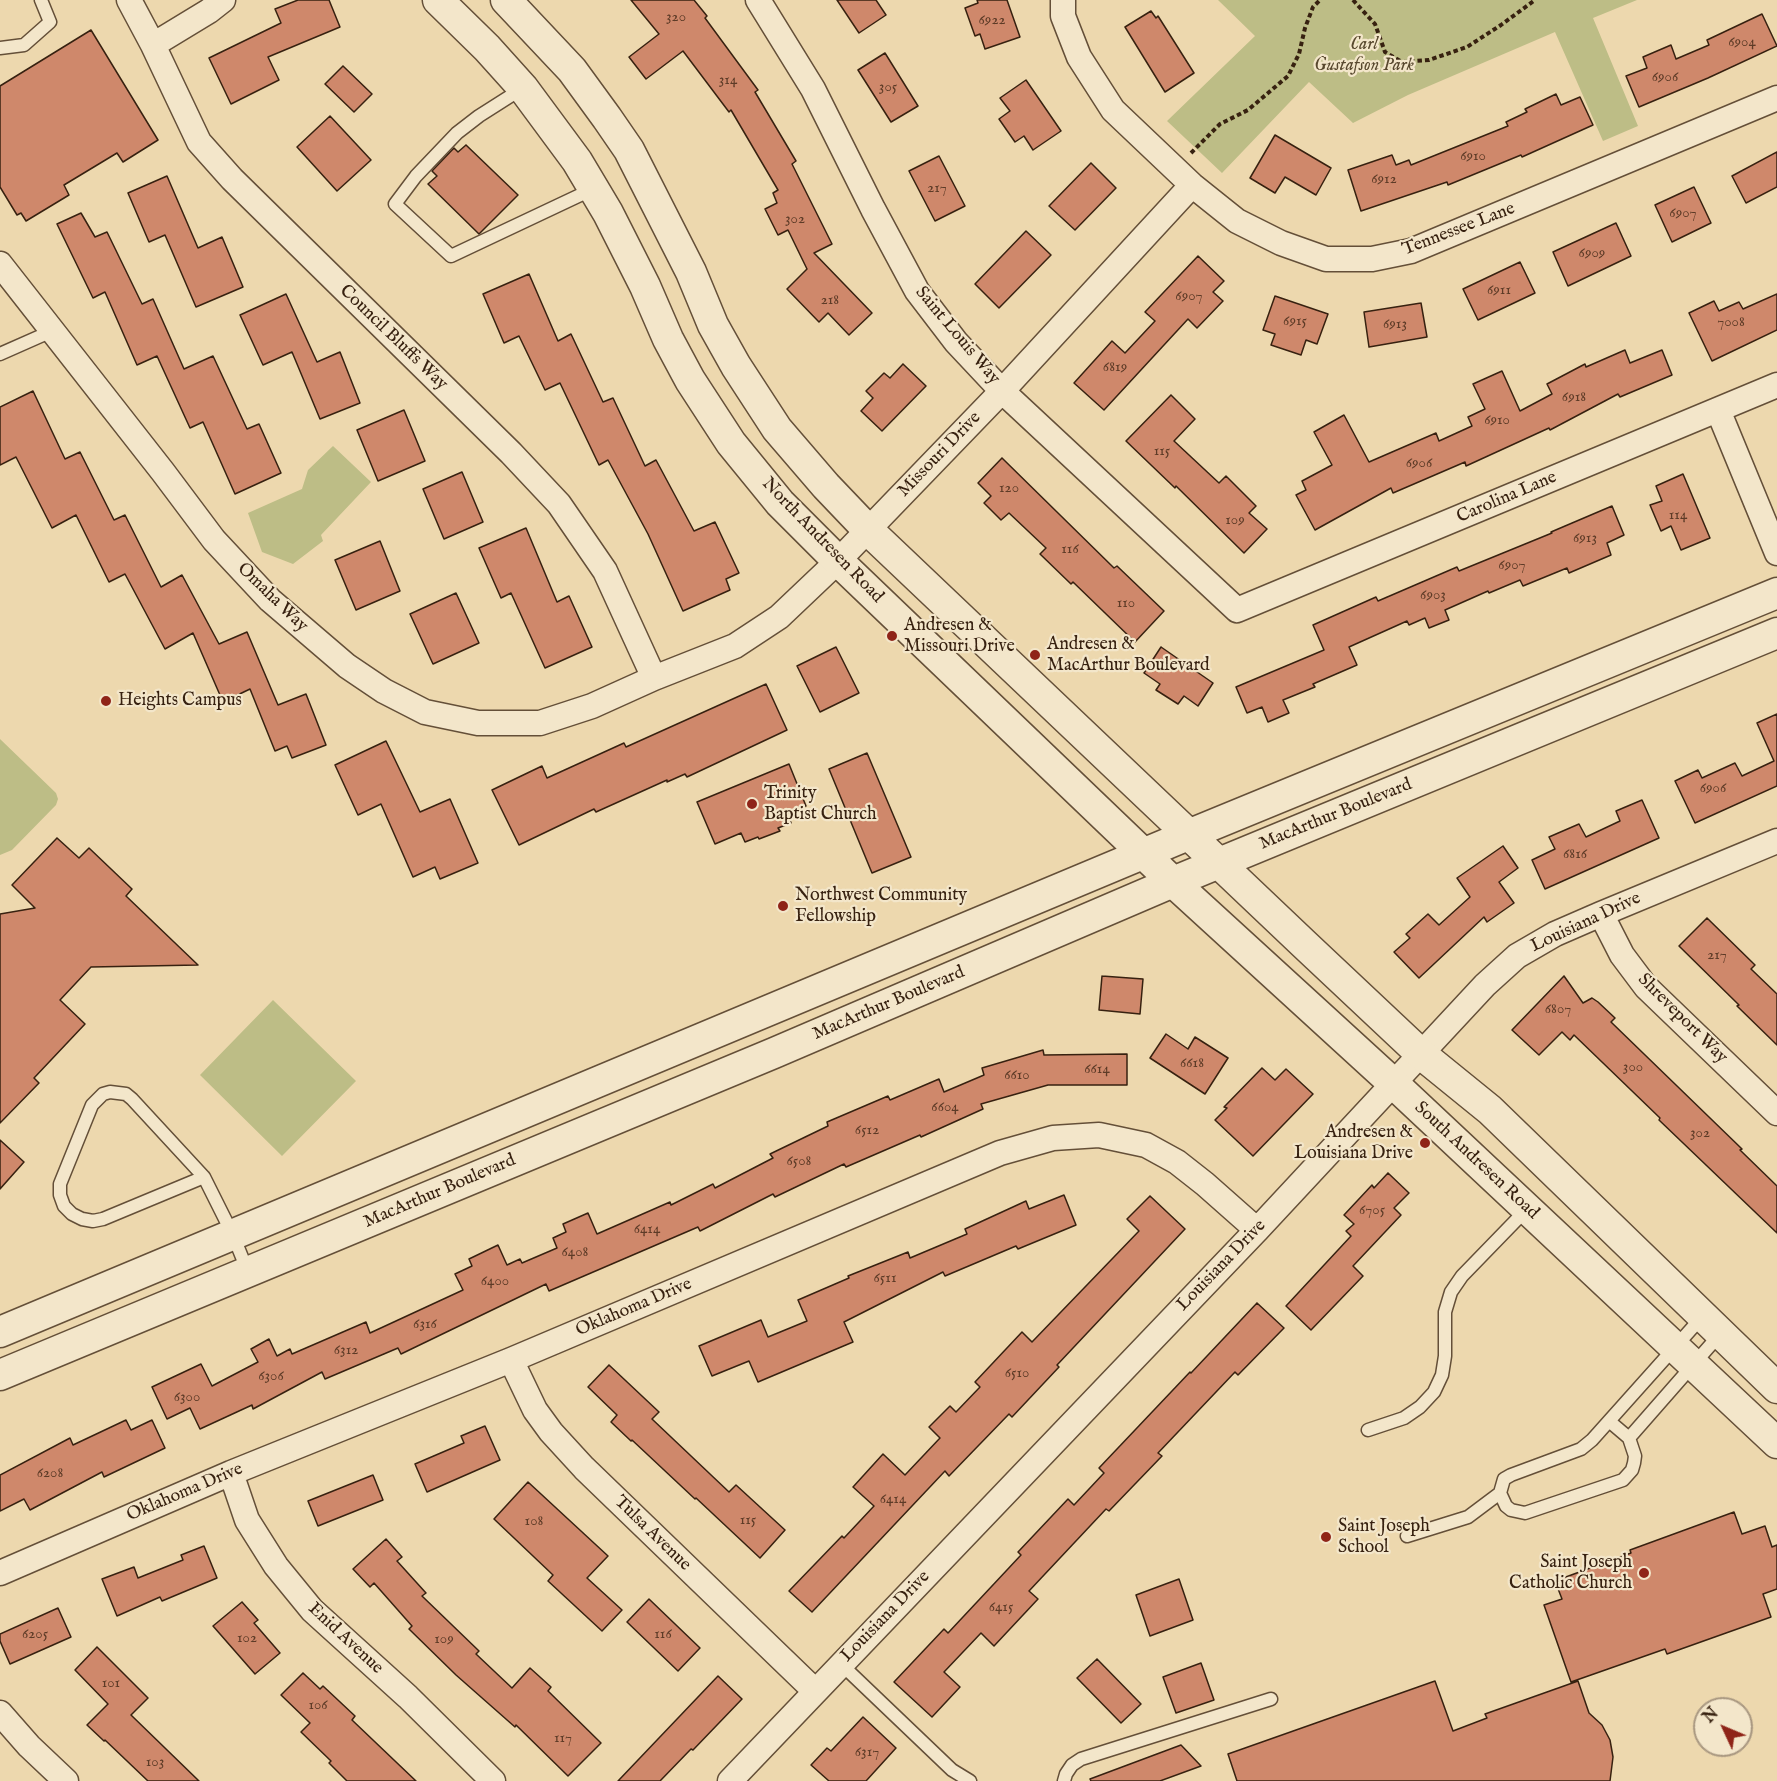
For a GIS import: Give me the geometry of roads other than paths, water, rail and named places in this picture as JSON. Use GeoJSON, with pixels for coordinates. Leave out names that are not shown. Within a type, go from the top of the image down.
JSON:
{"type":"FeatureCollection","features":[{"type":"Feature","properties":{"kind":"street","name":"Council Bluffs Way"},"geometry":{"type":"LineString","coordinates":[[129,0],[199,142],[232,179],[560,504],[605,571],[654,678]]}},
{"type":"Feature","properties":{"kind":"street"},"geometry":{"type":"LineString","coordinates":[[153,45],[223,0]]}},
{"type":"Feature","properties":{"kind":"street","name":"North Andresen Road"},"geometry":{"type":"LineString","coordinates":[[438,0],[487,48],[523,88],[578,161],[608,213],[690,380],[731,443],[780,503],[1173,882]]}},
{"type":"Feature","properties":{"kind":"street"},"geometry":{"type":"LineString","coordinates":[[506,0],[572,70],[608,118],[628,150],[691,272],[713,325],[736,366],[777,429],[826,486],[868,530],[1218,864],[1421,1054],[1490,1110],[1777,1388]]}},
{"type":"Feature","properties":{"kind":"street","name":"Saint Louis Way"},"geometry":{"type":"LineString","coordinates":[[758,0],[813,88],[917,291],[956,342],[1002,391],[1237,610]]}},
{"type":"Feature","properties":{"kind":"street","name":"Tennessee Lane"},"geometry":{"type":"LineString","coordinates":[[1063,0],[1063,16],[1079,57],[1113,110],[1184,177],[1237,221],[1281,243],[1326,259],[1372,260],[1411,251],[1777,98]]}},
{"type":"Feature","properties":{"kind":"street","name":"Missouri Drive"},"geometry":{"type":"LineString","coordinates":[[654,678],[735,646],[779,617],[838,561],[1002,391],[1184,177]]}},
{"type":"Feature","properties":{"kind":"street","name":"Omaha Way"},"geometry":{"type":"LineString","coordinates":[[0,264],[214,540],[270,600],[347,666],[384,691],[425,712],[477,723],[540,723],[592,705],[654,678]]}},
{"type":"Feature","properties":{"kind":"street","name":"Carolina Lane"},"geometry":{"type":"LineString","coordinates":[[1237,610],[1777,385]]}},
{"type":"Feature","properties":{"kind":"street"},"geometry":{"type":"LineString","coordinates":[[1718,410],[1777,553]]}},
{"type":"Feature","properties":{"kind":"street","name":"MacArthur Boulevard"},"geometry":{"type":"LineString","coordinates":[[0,1332],[1188,835],[1777,593]]}},
{"type":"Feature","properties":{"kind":"street","name":"MacArthur Boulevard"},"geometry":{"type":"LineString","coordinates":[[0,1375],[763,1058],[1173,882],[1777,633]]}},
{"type":"Feature","properties":{"kind":"street","name":"Louisiana Drive"},"geometry":{"type":"LineString","coordinates":[[730,1781],[1257,1230],[1485,985],[1517,956],[1555,934],[1777,841]]}},
{"type":"Feature","properties":{"kind":"street","name":"South Andresen Road"},"geometry":{"type":"LineString","coordinates":[[1173,882],[1394,1084],[1777,1443]]}},
{"type":"Feature","properties":{"kind":"street","name":"Shreveport Way"},"geometry":{"type":"LineString","coordinates":[[1601,914],[1622,955],[1646,987],[1777,1113]]}},
{"type":"Feature","properties":{"kind":"street","name":"Oklahoma Drive"},"geometry":{"type":"LineString","coordinates":[[0,1573],[231,1473],[511,1360],[1000,1153],[1053,1138],[1099,1135],[1146,1145],[1177,1162],[1257,1230]]}},
{"type":"Feature","properties":{"kind":"street","name":"Tulsa Avenue"},"geometry":{"type":"LineString","coordinates":[[511,1360],[534,1410],[584,1468],[815,1691]]}},
{"type":"Feature","properties":{"kind":"street","name":"Enid Avenue"},"geometry":{"type":"LineString","coordinates":[[231,1473],[247,1520],[276,1566],[312,1610],[408,1697],[493,1781]]}},
{"type":"Feature","properties":{"kind":"street"},"geometry":{"type":"LineString","coordinates":[[0,1713],[29,1746],[66,1781]]}},
{"type":"Feature","properties":{"kind":"lane"},"geometry":{"type":"LineString","coordinates":[[0,48],[24,45],[50,22],[41,0]]}},
{"type":"Feature","properties":{"kind":"lane"},"geometry":{"type":"LineString","coordinates":[[523,88],[457,133],[416,176],[395,204],[451,256],[594,188]]}},
{"type":"Feature","properties":{"kind":"lane"},"geometry":{"type":"LineString","coordinates":[[0,354],[52,331]]}},
{"type":"Feature","properties":{"kind":"lane"},"geometry":{"type":"LineString","coordinates":[[204,1177],[104,1219],[93,1221],[82,1220],[72,1214],[64,1206],[60,1196],[60,1184],[92,1105],[103,1094],[118,1092],[132,1099],[204,1177],[233,1235],[248,1272]]}},
{"type":"Feature","properties":{"kind":"lane"},"geometry":{"type":"LineString","coordinates":[[1368,1430],[1404,1418],[1420,1407],[1434,1392],[1442,1375],[1445,1356],[1445,1312],[1451,1292],[1462,1276],[1527,1209]]}},
{"type":"Feature","properties":{"kind":"lane"},"geometry":{"type":"LineString","coordinates":[[1629,1438],[1684,1356],[1712,1324]]}},
{"type":"Feature","properties":{"kind":"lane"},"geometry":{"type":"LineString","coordinates":[[1609,1421],[1629,1438],[1635,1456],[1632,1470],[1623,1480],[1525,1513],[1511,1510],[1502,1500],[1500,1493],[1504,1479],[1581,1449],[1609,1421],[1684,1356],[1712,1324]]}},
{"type":"Feature","properties":{"kind":"lane"},"geometry":{"type":"LineString","coordinates":[[1407,1536],[1468,1517],[1500,1493]]}},
{"type":"Feature","properties":{"kind":"lane"},"geometry":{"type":"LineString","coordinates":[[841,1664],[952,1770],[970,1781]]}},
{"type":"Feature","properties":{"kind":"lane"},"geometry":{"type":"LineString","coordinates":[[1064,1781],[1072,1765],[1081,1759],[1271,1699]]}},
{"type":"Feature","properties":{"kind":"place","name":"Andresen & Missouri Drive"},"geometry":{"type":"Point","coordinates":[892,636]}},
{"type":"Feature","properties":{"kind":"place","name":"Andresen & MacArthur Boulevard"},"geometry":{"type":"Point","coordinates":[1035,655]}},
{"type":"Feature","properties":{"kind":"place","name":"Heights Campus"},"geometry":{"type":"Point","coordinates":[106,701]}},
{"type":"Feature","properties":{"kind":"place","name":"Trinity Baptist Church"},"geometry":{"type":"Point","coordinates":[752,804]}},
{"type":"Feature","properties":{"kind":"place","name":"Northwest Community Fellowship"},"geometry":{"type":"Point","coordinates":[783,906]}},
{"type":"Feature","properties":{"kind":"place","name":"Andresen & Louisiana Drive"},"geometry":{"type":"Point","coordinates":[1425,1143]}},
{"type":"Feature","properties":{"kind":"place","name":"Saint Joseph School"},"geometry":{"type":"Point","coordinates":[1326,1537]}},
{"type":"Feature","properties":{"kind":"place","name":"Saint Joseph Catholic Church"},"geometry":{"type":"Point","coordinates":[1644,1573]}},
{"type":"Feature","properties":{"kind":"park label","name":"Carl Gustafson Park"},"geometry":{"type":"Point","coordinates":[1364,55]}}]}
